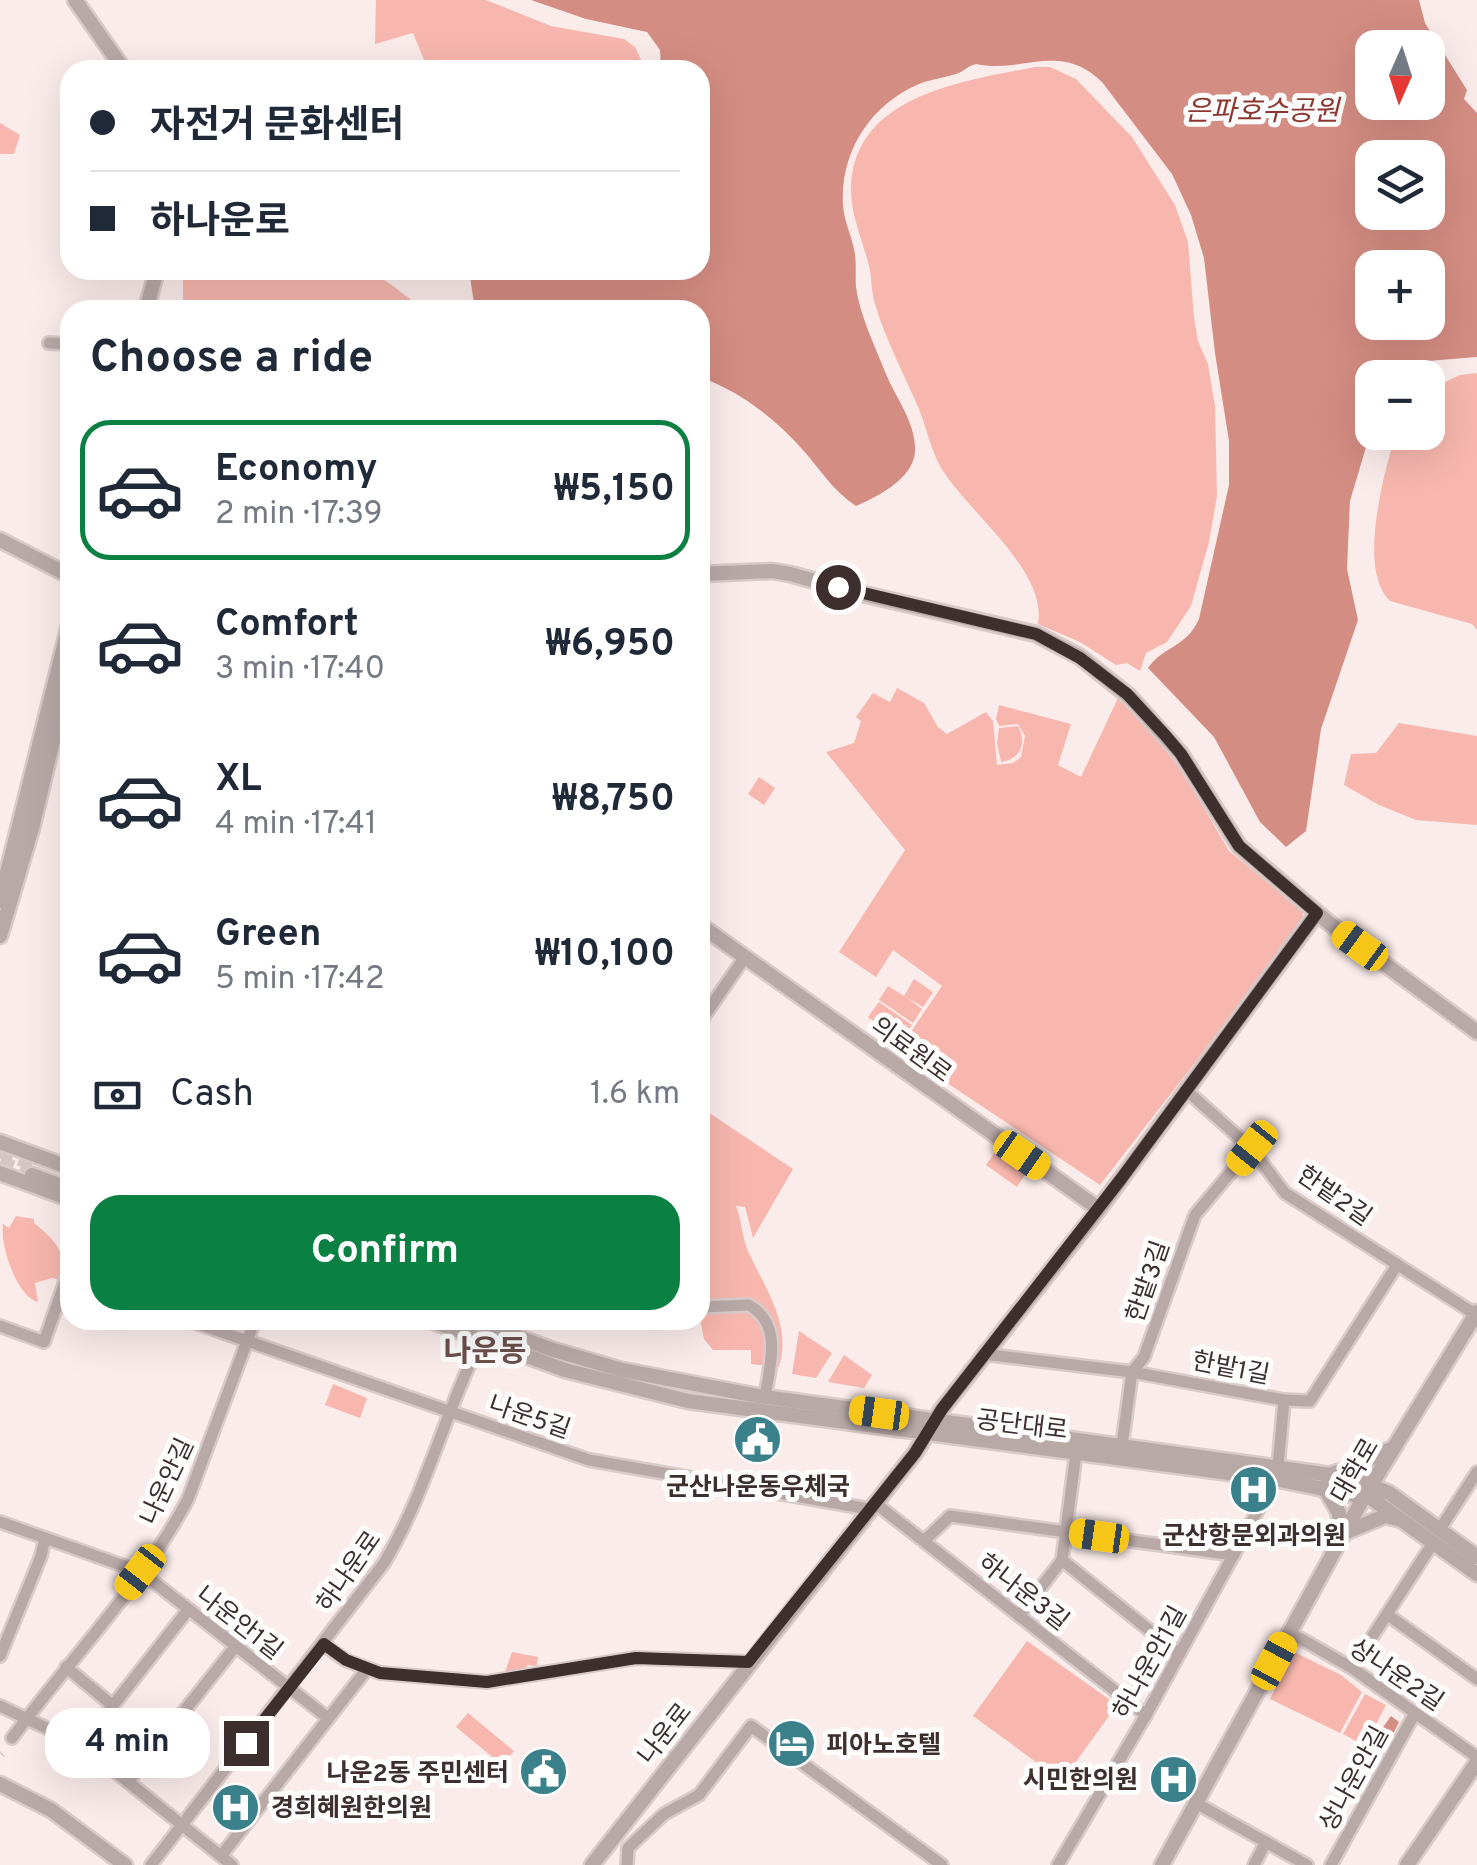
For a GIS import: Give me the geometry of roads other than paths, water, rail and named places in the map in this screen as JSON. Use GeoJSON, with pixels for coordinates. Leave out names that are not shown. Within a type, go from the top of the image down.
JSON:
{"type":"FeatureCollection","features":[{"type":"Feature","properties":{"kind":"street"},"geometry":{"type":"LineString","coordinates":[[75,0],[117,60]]}},
{"type":"Feature","properties":{"kind":"street"},"geometry":{"type":"LineString","coordinates":[[49,344],[60,344]]}},
{"type":"Feature","properties":{"kind":"street"},"geometry":{"type":"LineString","coordinates":[[0,540],[60,571]]}},
{"type":"Feature","properties":{"kind":"street"},"geometry":{"type":"LineString","coordinates":[[710,574],[790,574],[1036,634],[1080,658],[1130,697],[1170,742],[1239,846],[1317,913],[1477,1032]]}},
{"type":"Feature","properties":{"kind":"street"},"geometry":{"type":"LineString","coordinates":[[0,900],[60,664]]}},
{"type":"Feature","properties":{"kind":"street"},"geometry":{"type":"LineString","coordinates":[[0,936],[32,828],[60,712]]}},
{"type":"Feature","properties":{"kind":"street","name":"나운로"},"geometry":{"type":"LineString","coordinates":[[599,1862],[748,1662],[872,1506],[1188,1091],[1317,913]]}},
{"type":"Feature","properties":{"kind":"street","name":"의료원로"},"geometry":{"type":"LineString","coordinates":[[710,932],[1099,1208]]}},
{"type":"Feature","properties":{"kind":"street"},"geometry":{"type":"LineString","coordinates":[[710,1008],[745,957]]}},
{"type":"Feature","properties":{"kind":"street","name":"한밭2길"},"geometry":{"type":"LineString","coordinates":[[1188,1091],[1252,1148],[1285,1193],[1476,1313]]}},
{"type":"Feature","properties":{"kind":"street"},"geometry":{"type":"LineString","coordinates":[[0,1142],[60,1164]]}},
{"type":"Feature","properties":{"kind":"street","name":"한밭3길"},"geometry":{"type":"LineString","coordinates":[[1122,1445],[1132,1372],[1144,1358],[1195,1215],[1252,1148]]}},
{"type":"Feature","properties":{"kind":"street"},"geometry":{"type":"LineString","coordinates":[[60,1176],[34,1170],[60,1184]]}},
{"type":"Feature","properties":{"kind":"street"},"geometry":{"type":"LineString","coordinates":[[0,1173],[60,1196]]}},
{"type":"Feature","properties":{"kind":"street","name":"한밭1길"},"geometry":{"type":"LineString","coordinates":[[984,1354],[1132,1372],[1284,1400],[1310,1401],[1398,1266]]}},
{"type":"Feature","properties":{"kind":"street"},"geometry":{"type":"LineString","coordinates":[[0,1326],[44,1342],[60,1296]]}},
{"type":"Feature","properties":{"kind":"street"},"geometry":{"type":"LineString","coordinates":[[710,1306],[749,1304],[767,1320],[772,1345],[764,1397]]}},
{"type":"Feature","properties":{"kind":"street","name":"대학로"},"geometry":{"type":"LineString","coordinates":[[1162,1865],[1341,1537],[1476,1313]]}},
{"type":"Feature","properties":{"kind":"street","name":"나운5길"},"geometry":{"type":"LineString","coordinates":[[216,1330],[545,1447],[604,1464],[872,1506]]}},
{"type":"Feature","properties":{"kind":"street","name":"나운안길"},"geometry":{"type":"LineString","coordinates":[[8,1743],[175,1523],[188,1499],[251,1330]]}},
{"type":"Feature","properties":{"kind":"street","name":"공단대로"},"geometry":{"type":"LineString","coordinates":[[454,1330],[564,1370],[688,1401],[1122,1445],[1368,1490],[1404,1504],[1477,1574]]}},
{"type":"Feature","properties":{"kind":"street","name":"하나운로"},"geometry":{"type":"LineString","coordinates":[[151,1865],[384,1563],[404,1531],[486,1330]]}},
{"type":"Feature","properties":{"kind":"street","name":"공단대로"},"geometry":{"type":"LineString","coordinates":[[506,1330],[550,1349],[622,1370],[764,1397],[1076,1453],[1276,1473]]}},
{"type":"Feature","properties":{"kind":"street"},"geometry":{"type":"LineString","coordinates":[[1276,1473],[1284,1400]]}},
{"type":"Feature","properties":{"kind":"street"},"geometry":{"type":"LineString","coordinates":[[1394,1445],[1360,1466],[1325,1480],[1339,1512],[1341,1537],[1385,1516],[1404,1521]]}},
{"type":"Feature","properties":{"kind":"street"},"geometry":{"type":"LineString","coordinates":[[1394,1445],[1390,1488],[1404,1504]]}},
{"type":"Feature","properties":{"kind":"street"},"geometry":{"type":"LineString","coordinates":[[1018,1616],[1062,1560],[1076,1453]]}},
{"type":"Feature","properties":{"kind":"street"},"geometry":{"type":"LineString","coordinates":[[1352,1668],[1477,1472]]}},
{"type":"Feature","properties":{"kind":"street","name":"하나운안1길"},"geometry":{"type":"LineString","coordinates":[[1058,1865],[1146,1715],[1276,1473]]}},
{"type":"Feature","properties":{"kind":"street","name":"공단대로"},"geometry":{"type":"LineString","coordinates":[[1368,1490],[1404,1521],[1477,1557]]}},
{"type":"Feature","properties":{"kind":"street","name":"하나운3길"},"geometry":{"type":"LineString","coordinates":[[872,1506],[924,1541],[1146,1715]]}},
{"type":"Feature","properties":{"kind":"street"},"geometry":{"type":"LineString","coordinates":[[924,1541],[950,1516],[1234,1556]]}},
{"type":"Feature","properties":{"kind":"street","name":"나운안1길"},"geometry":{"type":"LineString","coordinates":[[0,1522],[140,1572],[328,1718]]}},
{"type":"Feature","properties":{"kind":"street"},"geometry":{"type":"LineString","coordinates":[[0,1656],[45,1538]]}},
{"type":"Feature","properties":{"kind":"street"},"geometry":{"type":"LineString","coordinates":[[1062,1560],[1179,1654]]}},
{"type":"Feature","properties":{"kind":"street"},"geometry":{"type":"LineString","coordinates":[[82,1745],[188,1610]]}},
{"type":"Feature","properties":{"kind":"street"},"geometry":{"type":"LineString","coordinates":[[1388,1615],[1477,1678]]}},
{"type":"Feature","properties":{"kind":"street","name":"상나운2길"},"geometry":{"type":"LineString","coordinates":[[1289,1632],[1352,1668],[1477,1760]]}},
{"type":"Feature","properties":{"kind":"street"},"geometry":{"type":"LineString","coordinates":[[324,1644],[367,1669],[487,1682],[636,1658],[748,1662]]}},
{"type":"Feature","properties":{"kind":"street"},"geometry":{"type":"LineString","coordinates":[[128,1782],[235,1646]]}},
{"type":"Feature","properties":{"kind":"street"},"geometry":{"type":"LineString","coordinates":[[66,1666],[112,1704]]}},
{"type":"Feature","properties":{"kind":"street"},"geometry":{"type":"LineString","coordinates":[[221,1856],[367,1669]]}},
{"type":"Feature","properties":{"kind":"street"},"geometry":{"type":"LineString","coordinates":[[0,1706],[82,1745],[232,1865]]}},
{"type":"Feature","properties":{"kind":"street","name":"상나운안길"},"geometry":{"type":"LineString","coordinates":[[1331,1865],[1414,1714]]}},
{"type":"Feature","properties":{"kind":"street"},"geometry":{"type":"LineString","coordinates":[[627,1865],[628,1848],[664,1814],[698,1795],[751,1726],[942,1865]]}},
{"type":"Feature","properties":{"kind":"street"},"geometry":{"type":"LineString","coordinates":[[1407,1865],[1477,1760]]}},
{"type":"Feature","properties":{"kind":"street"},"geometry":{"type":"LineString","coordinates":[[0,1784],[50,1810],[125,1865]]}},
{"type":"Feature","properties":{"kind":"street"},"geometry":{"type":"LineString","coordinates":[[1196,1802],[1308,1865]]}},
{"type":"Feature","properties":{"kind":"street"},"geometry":{"type":"LineString","coordinates":[[1254,1865],[1266,1842]]}},
{"type":"Feature","properties":{"kind":"water","name":"은파호수공원"},"geometry":{"type":"Polygon","coordinates":[[[531,0],[1419,0],[1429,30],[1355,30],[1355,120],[1445,120],[1445,55],[1467,90],[1464,99],[1477,113],[1477,357],[1355,360],[1355,450],[1365,450],[1350,501],[1347,569],[1358,620],[1321,729],[1306,831],[1286,847],[1260,822],[1214,737],[1148,668],[1188,636],[1199,619],[1229,485],[1229,441],[1204,258],[1191,215],[1172,174],[1102,82],[1071,63],[976,64],[902,93],[886,104],[861,132],[843,185],[844,211],[855,254],[856,287],[868,331],[909,422],[915,452],[901,479],[856,506],[768,416],[710,381],[710,300],[474,300],[470,280],[710,280],[710,60],[660,60],[660,50],[647,32],[586,19],[531,0]]]}},
{"type":"Feature","properties":{"kind":"water"},"geometry":{"type":"Polygon","coordinates":[[[1391,1716],[1399,1722],[1386,1748],[1374,1740],[1391,1716]]]}},
{"type":"Feature","properties":{"kind":"tunnel"},"geometry":{"type":"LineString","coordinates":[[0,1151],[35,1165]]}},
{"type":"Feature","properties":{"kind":"tunnel"},"geometry":{"type":"LineString","coordinates":[[0,1162],[32,1175]]}},
{"type":"Feature","properties":{"kind":"place","name":"군산나운동우체국"},"geometry":{"type":"Point","coordinates":[758,1440]}},
{"type":"Feature","properties":{"kind":"place","name":"군산항문외과의원"},"geometry":{"type":"Point","coordinates":[1254,1489]}},
{"type":"Feature","properties":{"kind":"place","name":"피아노호텔"},"geometry":{"type":"Point","coordinates":[791,1744]}},
{"type":"Feature","properties":{"kind":"place","name":"나운2동 주민센터"},"geometry":{"type":"Point","coordinates":[544,1772]}},
{"type":"Feature","properties":{"kind":"place","name":"시민한의원"},"geometry":{"type":"Point","coordinates":[1173,1779]}},
{"type":"Feature","properties":{"kind":"place","name":"경희혜원한의원"},"geometry":{"type":"Point","coordinates":[236,1807]}},
{"type":"Feature","properties":{"kind":"district","name":"나운동"},"geometry":{"type":"Point","coordinates":[485,1351]}}]}
